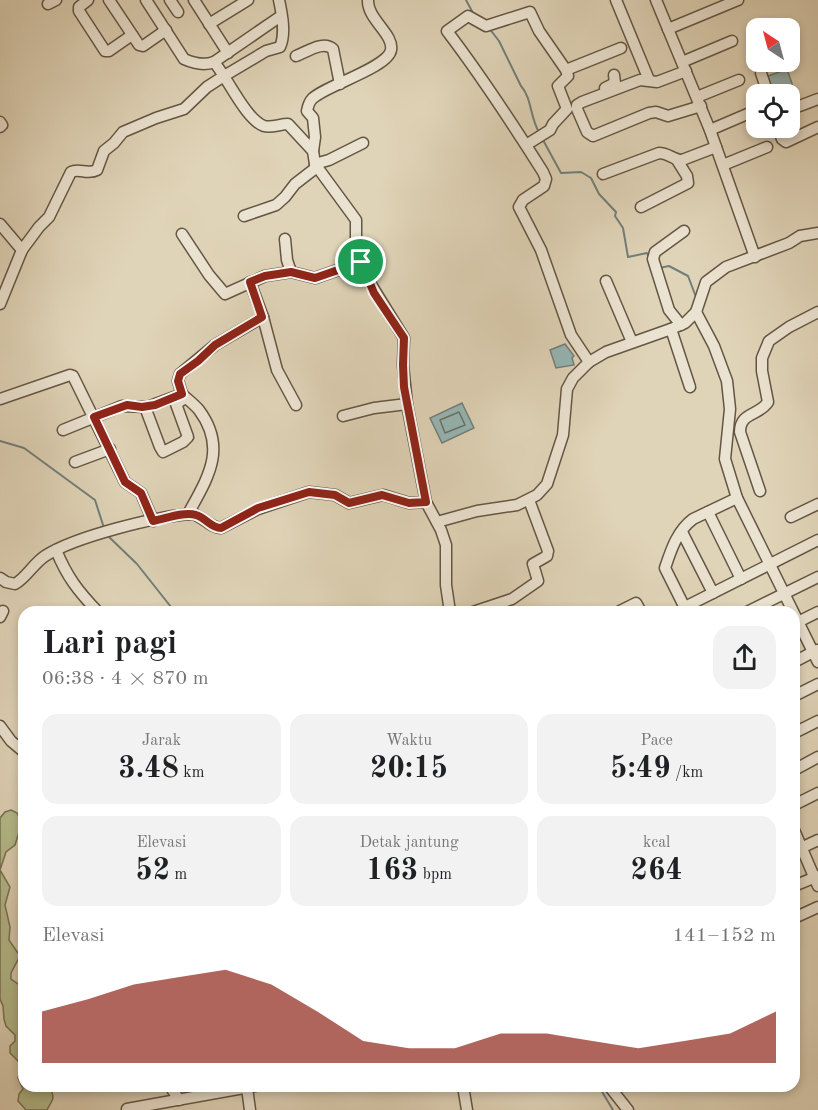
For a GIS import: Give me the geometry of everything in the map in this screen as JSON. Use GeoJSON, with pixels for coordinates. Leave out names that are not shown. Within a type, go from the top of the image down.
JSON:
{"type":"FeatureCollection","features":[{"type":"Feature","properties":{"kind":"street"},"geometry":{"type":"LineString","coordinates":[[88,0],[78,9],[105,51],[109,51],[132,35]]}},
{"type":"Feature","properties":{"kind":"street"},"geometry":{"type":"LineString","coordinates":[[109,0],[141,46],[166,30]]}},
{"type":"Feature","properties":{"kind":"street"},"geometry":{"type":"LineString","coordinates":[[146,0],[184,58],[191,62],[208,65],[278,18]]}},
{"type":"Feature","properties":{"kind":"street"},"geometry":{"type":"LineString","coordinates":[[170,0],[178,12]]}},
{"type":"Feature","properties":{"kind":"street"},"geometry":{"type":"LineString","coordinates":[[194,0],[228,53]]}},
{"type":"Feature","properties":{"kind":"street"},"geometry":{"type":"LineString","coordinates":[[209,24],[233,4],[248,0]]}},
{"type":"Feature","properties":{"kind":"street"},"geometry":{"type":"LineString","coordinates":[[0,304],[22,250],[49,217],[71,172],[74,170],[90,173],[98,170],[104,151],[123,132],[184,109],[207,87],[266,51],[281,46],[282,15],[279,0]]}},
{"type":"Feature","properties":{"kind":"street"},"geometry":{"type":"LineString","coordinates":[[368,0],[370,13],[387,37],[391,50],[388,57],[318,94],[311,99],[307,111],[313,118],[315,137],[313,151],[316,166],[356,220],[356,244],[361,262],[374,293],[404,336],[403,365],[407,404],[426,502],[444,536],[449,606]]}},
{"type":"Feature","properties":{"kind":"street"},"geometry":{"type":"LineString","coordinates":[[617,0],[649,80]]}},
{"type":"Feature","properties":{"kind":"street"},"geometry":{"type":"LineString","coordinates":[[656,0],[710,130],[755,256]]}},
{"type":"Feature","properties":{"kind":"street"},"geometry":{"type":"LineString","coordinates":[[668,29],[712,4],[738,0]]}},
{"type":"Feature","properties":{"kind":"street"},"geometry":{"type":"LineString","coordinates":[[567,107],[558,86],[568,76],[566,70],[528,11],[488,25],[468,16],[447,31],[481,75],[544,176],[546,183],[542,188],[520,202],[519,207],[541,250],[571,335],[589,362]]}},
{"type":"Feature","properties":{"kind":"street"},"geometry":{"type":"LineString","coordinates":[[732,41],[657,82],[640,80],[578,104],[577,108],[588,134],[593,136],[653,112],[668,116],[739,80]]}},
{"type":"Feature","properties":{"kind":"street"},"geometry":{"type":"LineString","coordinates":[[296,56],[324,45],[330,46],[333,49],[340,84]]}},
{"type":"Feature","properties":{"kind":"street"},"geometry":{"type":"LineString","coordinates":[[566,70],[621,48]]}},
{"type":"Feature","properties":{"kind":"street"},"geometry":{"type":"LineString","coordinates":[[214,62],[225,76],[237,99],[259,123],[268,126],[288,124],[313,151]]}},
{"type":"Feature","properties":{"kind":"street"},"geometry":{"type":"LineString","coordinates":[[761,73],[765,84]]}},
{"type":"Feature","properties":{"kind":"street"},"geometry":{"type":"LineString","coordinates":[[526,146],[550,130],[567,107],[615,83],[614,75]]}},
{"type":"Feature","properties":{"kind":"street"},"geometry":{"type":"LineString","coordinates":[[800,106],[818,99]]}},
{"type":"Feature","properties":{"kind":"street"},"geometry":{"type":"LineString","coordinates":[[710,130],[746,115]]}},
{"type":"Feature","properties":{"kind":"street"},"geometry":{"type":"LineString","coordinates":[[0,122],[0,128]]}},
{"type":"Feature","properties":{"kind":"street"},"geometry":{"type":"LineString","coordinates":[[800,135],[818,127]]}},
{"type":"Feature","properties":{"kind":"street"},"geometry":{"type":"LineString","coordinates":[[782,138],[786,142],[795,138]]}},
{"type":"Feature","properties":{"kind":"street"},"geometry":{"type":"LineString","coordinates":[[244,216],[276,205],[316,166],[363,143]]}},
{"type":"Feature","properties":{"kind":"street"},"geometry":{"type":"LineString","coordinates":[[677,160],[716,147]]}},
{"type":"Feature","properties":{"kind":"street"},"geometry":{"type":"LineString","coordinates":[[723,165],[767,147]]}},
{"type":"Feature","properties":{"kind":"street"},"geometry":{"type":"LineString","coordinates":[[603,174],[659,153],[665,153],[677,160],[687,176],[688,183],[641,207]]}},
{"type":"Feature","properties":{"kind":"street"},"geometry":{"type":"LineString","coordinates":[[0,224],[22,250]]}},
{"type":"Feature","properties":{"kind":"street"},"geometry":{"type":"LineString","coordinates":[[684,231],[655,252],[652,259],[676,327],[690,387]]}},
{"type":"Feature","properties":{"kind":"street"},"geometry":{"type":"LineString","coordinates":[[437,522],[477,511],[517,505],[529,500],[547,484],[563,435],[567,389],[573,378],[589,362],[606,352],[676,327],[696,312],[710,278],[726,267],[789,243],[800,236],[818,233]]}},
{"type":"Feature","properties":{"kind":"street"},"geometry":{"type":"LineString","coordinates":[[182,234],[224,294],[265,276],[291,272],[315,278],[361,262]]}},
{"type":"Feature","properties":{"kind":"street"},"geometry":{"type":"LineString","coordinates":[[285,239],[291,272]]}},
{"type":"Feature","properties":{"kind":"street"},"geometry":{"type":"LineString","coordinates":[[606,281],[632,342]]}},
{"type":"Feature","properties":{"kind":"street"},"geometry":{"type":"LineString","coordinates":[[250,282],[277,370],[296,405]]}},
{"type":"Feature","properties":{"kind":"street"},"geometry":{"type":"LineString","coordinates":[[696,312],[718,354],[727,381],[730,409],[725,459],[737,498],[789,606]]}},
{"type":"Feature","properties":{"kind":"street"},"geometry":{"type":"LineString","coordinates":[[760,491],[740,432],[740,424],[743,419],[768,402],[762,370],[762,358],[768,341],[818,312]]}},
{"type":"Feature","properties":{"kind":"street"},"geometry":{"type":"LineString","coordinates":[[188,514],[209,477],[213,453],[205,419],[194,404],[184,396],[178,381],[180,374],[215,345],[262,317]]}},
{"type":"Feature","properties":{"kind":"street"},"geometry":{"type":"LineString","coordinates":[[0,399],[73,375],[125,482],[141,493],[153,521]]}},
{"type":"Feature","properties":{"kind":"street"},"geometry":{"type":"LineString","coordinates":[[63,430],[127,405],[145,407],[184,396]]}},
{"type":"Feature","properties":{"kind":"street"},"geometry":{"type":"LineString","coordinates":[[145,407],[157,442],[164,452],[188,437],[176,404],[184,396]]}},
{"type":"Feature","properties":{"kind":"street"},"geometry":{"type":"LineString","coordinates":[[343,416],[374,408],[407,404]]}},
{"type":"Feature","properties":{"kind":"street"},"geometry":{"type":"LineString","coordinates":[[75,462],[110,449]]}},
{"type":"Feature","properties":{"kind":"street"},"geometry":{"type":"LineString","coordinates":[[0,578],[15,584],[40,560],[56,550],[105,533],[188,514],[196,515],[216,528],[221,528],[258,508],[313,491],[335,495],[349,503],[382,495],[409,503],[426,502]]}},
{"type":"Feature","properties":{"kind":"street"},"geometry":{"type":"LineString","coordinates":[[684,606],[665,568],[672,545],[693,519],[737,498]]}},
{"type":"Feature","properties":{"kind":"street"},"geometry":{"type":"LineString","coordinates":[[491,606],[512,599],[538,581],[533,564],[546,556],[548,551],[529,500]]}},
{"type":"Feature","properties":{"kind":"street"},"geometry":{"type":"LineString","coordinates":[[791,518],[818,504]]}},
{"type":"Feature","properties":{"kind":"street"},"geometry":{"type":"LineString","coordinates":[[708,512],[741,579]]}},
{"type":"Feature","properties":{"kind":"street"},"geometry":{"type":"LineString","coordinates":[[682,532],[713,593]]}},
{"type":"Feature","properties":{"kind":"street"},"geometry":{"type":"LineString","coordinates":[[692,606],[713,593],[818,540]]}},
{"type":"Feature","properties":{"kind":"street"},"geometry":{"type":"LineString","coordinates":[[56,550],[72,584],[92,606]]}},
{"type":"Feature","properties":{"kind":"street"},"geometry":{"type":"LineString","coordinates":[[759,606],[818,577]]}},
{"type":"Feature","properties":{"kind":"street"},"geometry":{"type":"LineString","coordinates":[[800,621],[818,612]]}},
{"type":"Feature","properties":{"kind":"street"},"geometry":{"type":"LineString","coordinates":[[800,629],[816,654],[800,660]]}},
{"type":"Feature","properties":{"kind":"street"},"geometry":{"type":"LineString","coordinates":[[800,693],[818,684]]}},
{"type":"Feature","properties":{"kind":"street"},"geometry":{"type":"LineString","coordinates":[[800,730],[818,721]]}},
{"type":"Feature","properties":{"kind":"street"},"geometry":{"type":"LineString","coordinates":[[0,726],[18,747]]}},
{"type":"Feature","properties":{"kind":"street"},"geometry":{"type":"LineString","coordinates":[[800,767],[818,757]]}},
{"type":"Feature","properties":{"kind":"street"},"geometry":{"type":"LineString","coordinates":[[800,802],[818,793]]}},
{"type":"Feature","properties":{"kind":"street"},"geometry":{"type":"LineString","coordinates":[[800,884],[817,880],[801,848],[818,840]]}},
{"type":"Feature","properties":{"kind":"street"},"geometry":{"type":"LineString","coordinates":[[800,915],[818,907]]}},
{"type":"Feature","properties":{"kind":"street"},"geometry":{"type":"LineString","coordinates":[[127,1109],[179,1103],[210,1092]]}},
{"type":"Feature","properties":{"kind":"street"},"geometry":{"type":"LineString","coordinates":[[250,1110],[251,1092]]}},
{"type":"Feature","properties":{"kind":"street"},"geometry":{"type":"LineString","coordinates":[[464,1092],[467,1110]]}},
{"type":"Feature","properties":{"kind":"street"},"geometry":{"type":"LineString","coordinates":[[614,1092],[628,1110]]}},
{"type":"Feature","properties":{"kind":"green space"},"geometry":{"type":"Polygon","coordinates":[[[11,810],[18,815],[18,835],[15,845],[6,852],[0,870],[0,818],[5,812],[11,810]]]}},
{"type":"Feature","properties":{"kind":"green space"},"geometry":{"type":"Polygon","coordinates":[[[0,870],[10,887],[5,905],[10,927],[9,940],[18,953],[11,979],[18,984],[18,1061],[10,1053],[10,1046],[15,1041],[15,1035],[6,1026],[0,999],[0,870]]]}},
{"type":"Feature","properties":{"kind":"green space"},"geometry":{"type":"Polygon","coordinates":[[[21,1092],[51,1092],[53,1099],[47,1110],[26,1110],[18,1101],[21,1092]]]}},
{"type":"Feature","properties":{"kind":"water"},"geometry":{"type":"Polygon","coordinates":[[[779,72],[788,72],[792,84],[765,84],[763,78],[779,72]]]}},
{"type":"Feature","properties":{"kind":"water"},"geometry":{"type":"Polygon","coordinates":[[[565,344],[574,356],[572,358],[574,365],[556,368],[550,350],[565,344]]]}},
{"type":"Feature","properties":{"kind":"water"},"geometry":{"type":"Polygon","coordinates":[[[462,403],[474,428],[442,443],[430,418],[462,403]]]}},
{"type":"Feature","properties":{"kind":"waterway"},"geometry":{"type":"LineString","coordinates":[[466,0],[473,13]]}},
{"type":"Feature","properties":{"kind":"waterway"},"geometry":{"type":"LineString","coordinates":[[489,28],[499,41],[525,91],[539,132]]}},
{"type":"Feature","properties":{"kind":"waterway"},"geometry":{"type":"LineString","coordinates":[[543,140],[561,173],[581,172],[591,178],[599,194],[616,212],[615,216],[623,228],[628,257],[647,253],[649,258]]}},
{"type":"Feature","properties":{"kind":"waterway"},"geometry":{"type":"LineString","coordinates":[[659,268],[669,266],[688,276],[696,297]]}},
{"type":"Feature","properties":{"kind":"waterway"},"geometry":{"type":"LineString","coordinates":[[0,441],[24,448],[95,500],[104,528]]}},
{"type":"Feature","properties":{"kind":"waterway"},"geometry":{"type":"LineString","coordinates":[[108,536],[137,564],[170,606]]}},
{"type":"Feature","properties":{"kind":"waterway"},"geometry":{"type":"LineString","coordinates":[[602,1092],[613,1110]]}},
{"type":"Feature","properties":{"kind":"route"},"geometry":{"type":"LineString","coordinates":[[361,262],[374,293],[400,328],[404,338],[404,387],[426,502],[409,503],[392,496],[382,495],[349,503],[335,495],[313,491],[258,508],[218,529],[201,517],[192,514],[153,521],[141,493],[125,482],[94,417],[127,405],[147,407],[155,405],[182,394],[178,381],[180,374],[215,345],[262,317],[250,282],[255,279],[271,274],[291,272],[315,278],[361,262]]}}]}
